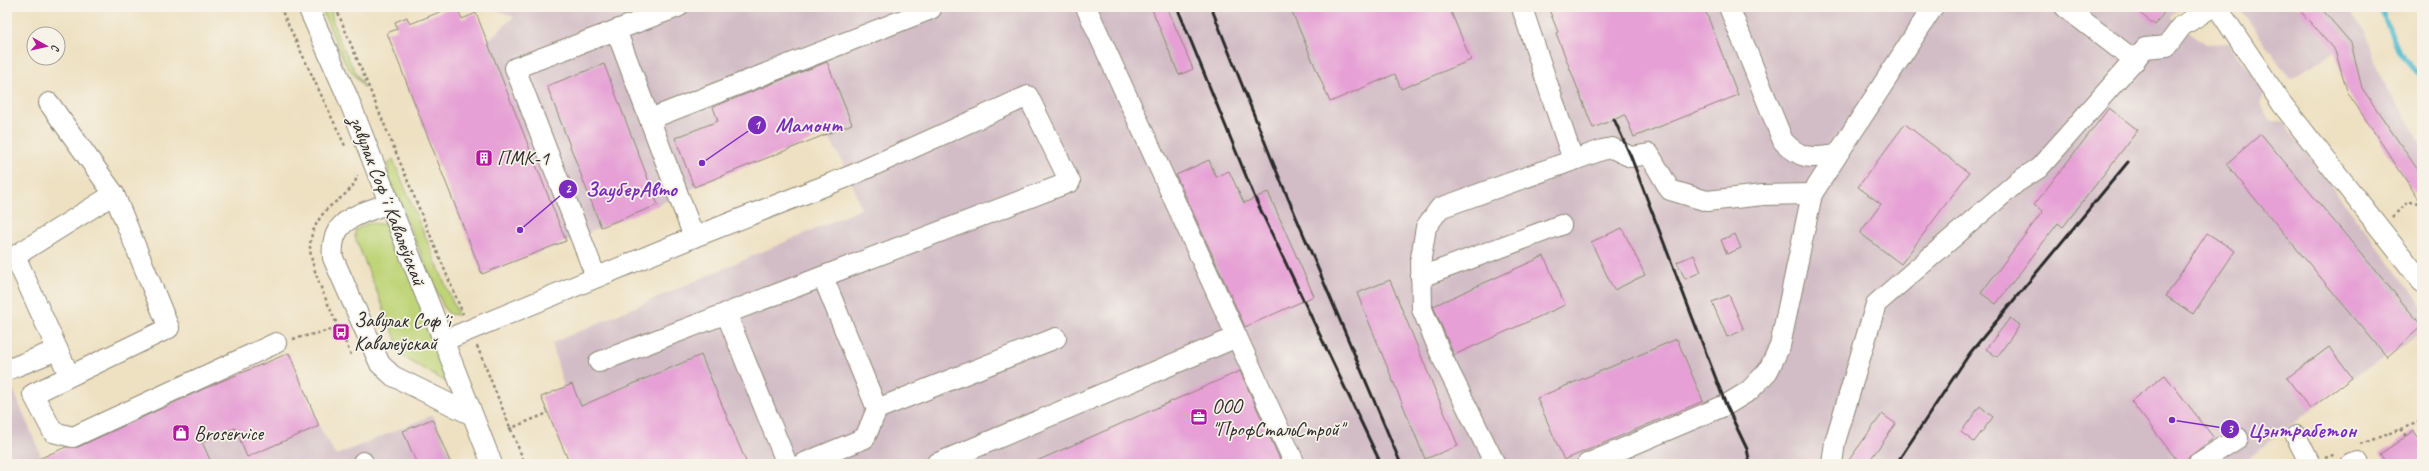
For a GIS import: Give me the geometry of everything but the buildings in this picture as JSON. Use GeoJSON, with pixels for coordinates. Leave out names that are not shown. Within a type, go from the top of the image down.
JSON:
{"type":"FeatureCollection","features":[{"type":"Feature","properties":{"kind":"street","name":"завулак Софʼі Кавалеўскай"},"geometry":{"type":"LineString","coordinates":[[308,7],[348,98],[470,414],[492,464]]}},
{"type":"Feature","properties":{"kind":"street"},"geometry":{"type":"LineString","coordinates":[[596,277],[515,68],[678,7]]}},
{"type":"Feature","properties":{"kind":"street"},"geometry":{"type":"LineString","coordinates":[[650,119],[931,9],[930,7]]}},
{"type":"Feature","properties":{"kind":"street"},"geometry":{"type":"LineString","coordinates":[[1086,7],[1295,464]]}},
{"type":"Feature","properties":{"kind":"street"},"geometry":{"type":"LineString","coordinates":[[1729,7],[1783,141],[1795,153],[1811,158],[1837,155]]}},
{"type":"Feature","properties":{"kind":"street"},"geometry":{"type":"LineString","coordinates":[[1587,464],[1726,405],[1749,391],[1768,371],[1780,346],[1812,194],[1933,7]]}},
{"type":"Feature","properties":{"kind":"street"},"geometry":{"type":"LineString","coordinates":[[2065,7],[2135,61]]}},
{"type":"Feature","properties":{"kind":"street"},"geometry":{"type":"LineString","coordinates":[[1832,464],[1835,442],[1876,304],[2017,182],[2039,168],[2145,48],[2167,46],[2182,26],[2212,7]]}},
{"type":"Feature","properties":{"kind":"street"},"geometry":{"type":"LineString","coordinates":[[2217,7],[2282,104],[2422,282]]}},
{"type":"Feature","properties":{"kind":"street"},"geometry":{"type":"LineString","coordinates":[[1520,8],[1573,160]]}},
{"type":"Feature","properties":{"kind":"street"},"geometry":{"type":"LineString","coordinates":[[616,30],[694,237]]}},
{"type":"Feature","properties":{"kind":"street"},"geometry":{"type":"LineString","coordinates":[[443,342],[694,237],[850,176],[1028,96],[1070,182],[599,362]]}},
{"type":"Feature","properties":{"kind":"street"},"geometry":{"type":"LineString","coordinates":[[49,103],[114,194],[169,328],[32,394],[53,432],[73,437],[276,343]]}},
{"type":"Feature","properties":{"kind":"street"},"geometry":{"type":"LineString","coordinates":[[1495,464],[1442,357],[1422,309],[1421,258],[1426,227],[1440,208],[1573,160],[1612,148],[1631,157],[1649,154],[1670,190],[1707,201],[1763,195],[1812,194]]}},
{"type":"Feature","properties":{"kind":"street"},"geometry":{"type":"LineString","coordinates":[[69,375],[11,252],[114,194]]}},
{"type":"Feature","properties":{"kind":"street"},"geometry":{"type":"LineString","coordinates":[[389,203],[346,220],[339,227],[333,241],[335,263],[380,364],[393,376],[470,414]]}},
{"type":"Feature","properties":{"kind":"street"},"geometry":{"type":"LineString","coordinates":[[1421,277],[1562,225]]}},
{"type":"Feature","properties":{"kind":"street"},"geometry":{"type":"LineString","coordinates":[[802,464],[865,438],[877,409],[823,277]]}},
{"type":"Feature","properties":{"kind":"street"},"geometry":{"type":"LineString","coordinates":[[726,313],[787,464]]}},
{"type":"Feature","properties":{"kind":"street"},"geometry":{"type":"LineString","coordinates":[[936,464],[1237,337]]}},
{"type":"Feature","properties":{"kind":"street"},"geometry":{"type":"LineString","coordinates":[[877,409],[1056,338]]}},
{"type":"Feature","properties":{"kind":"street"},"geometry":{"type":"LineString","coordinates":[[7,370],[58,350]]}},
{"type":"Feature","properties":{"kind":"street"},"geometry":{"type":"LineString","coordinates":[[2296,436],[2315,462]]}},
{"type":"Feature","properties":{"kind":"street"},"geometry":{"type":"LineString","coordinates":[[2196,464],[2238,438]]}},
{"type":"Feature","properties":{"kind":"path"},"geometry":{"type":"LineString","coordinates":[[280,7],[348,152]]}},
{"type":"Feature","properties":{"kind":"path"},"geometry":{"type":"LineString","coordinates":[[338,7],[338,13],[393,150],[525,464]]}},
{"type":"Feature","properties":{"kind":"path"},"geometry":{"type":"LineString","coordinates":[[340,198],[353,187],[358,176],[356,171]]}},
{"type":"Feature","properties":{"kind":"path"},"geometry":{"type":"LineString","coordinates":[[2379,229],[2408,202],[2422,203]]}},
{"type":"Feature","properties":{"kind":"path"},"geometry":{"type":"LineString","coordinates":[[318,276],[351,355]]}},
{"type":"Feature","properties":{"kind":"path"},"geometry":{"type":"LineString","coordinates":[[276,343],[339,328]]}},
{"type":"Feature","properties":{"kind":"path"},"geometry":{"type":"LineString","coordinates":[[509,429],[548,413]]}},
{"type":"Feature","properties":{"kind":"path"},"geometry":{"type":"LineString","coordinates":[[2315,462],[2352,456],[2401,429],[2422,421]]}},
{"type":"Feature","properties":{"kind":"path"},"geometry":{"type":"LineString","coordinates":[[2401,429],[2407,436]]}},
{"type":"Feature","properties":{"kind":"shaded area"},"geometry":{"type":"Polygon","coordinates":[[[488,7],[2181,7],[2171,18],[2206,44],[2228,43],[2264,92],[2260,104],[2269,119],[2283,122],[2422,306],[2422,334],[2352,378],[2241,464],[570,464],[541,397],[564,388],[552,343],[861,209],[850,176],[827,134],[700,185],[658,205],[482,275],[403,75],[487,41],[514,17],[488,7]]]}},
{"type":"Feature","properties":{"kind":"shaded area"},"geometry":{"type":"Polygon","coordinates":[[[2239,7],[2346,7],[2366,32],[2380,77],[2422,144],[2422,194],[2418,197],[2348,93],[2335,51],[2290,79],[2239,7]]]}},
{"type":"Feature","properties":{"kind":"shaded area"},"geometry":{"type":"Polygon","coordinates":[[[289,353],[319,426],[336,455],[433,415],[455,464],[7,464],[7,375],[42,458],[289,353]]]}},
{"type":"Feature","properties":{"kind":"green space"},"geometry":{"type":"Polygon","coordinates":[[[323,7],[331,7],[334,27],[338,37],[348,59],[364,87],[346,65],[324,15],[323,7]]]}},
{"type":"Feature","properties":{"kind":"green space"},"geometry":{"type":"Polygon","coordinates":[[[393,159],[458,315],[449,314],[444,308],[388,176],[388,164],[393,159]]]}},
{"type":"Feature","properties":{"kind":"green space"},"geometry":{"type":"Polygon","coordinates":[[[370,223],[390,225],[450,376],[446,382],[403,357],[355,237],[355,230],[370,223]]]}},
{"type":"Feature","properties":{"kind":"waterway"},"geometry":{"type":"LineString","coordinates":[[2380,7],[2399,52],[2418,73],[2422,81]]}},
{"type":"Feature","properties":{"kind":"railway"},"geometry":{"type":"LineString","coordinates":[[1177,7],[1255,198],[1381,464]]}},
{"type":"Feature","properties":{"kind":"railway"},"geometry":{"type":"LineString","coordinates":[[1211,7],[1274,165],[1401,464]]}},
{"type":"Feature","properties":{"kind":"railway"},"geometry":{"type":"LineString","coordinates":[[1614,119],[1631,157],[1726,405],[1747,449],[1750,464]]}},
{"type":"Feature","properties":{"kind":"railway"},"geometry":{"type":"LineString","coordinates":[[1896,464],[1970,353],[2128,162]]}},
{"type":"Feature","properties":{"kind":"place","name":"ПМК-1"},"geometry":{"type":"Point","coordinates":[484,158]}},
{"type":"Feature","properties":{"kind":"place","name":"Мамонт"},"geometry":{"type":"Point","coordinates":[702,163]}},
{"type":"Feature","properties":{"kind":"place","name":"ЗауберАвто"},"geometry":{"type":"Point","coordinates":[520,230]}},
{"type":"Feature","properties":{"kind":"place","name":"Завулак Софʼі Кавалеўскай"},"geometry":{"type":"Point","coordinates":[341,332]}},
{"type":"Feature","properties":{"kind":"place","name":"ООО \"ПрофСтальСтрой\""},"geometry":{"type":"Point","coordinates":[1199,417]}},
{"type":"Feature","properties":{"kind":"place","name":"Цэнтрабетон"},"geometry":{"type":"Point","coordinates":[2172,420]}},
{"type":"Feature","properties":{"kind":"place","name":"Broservice"},"geometry":{"type":"Point","coordinates":[181,433]}}]}
